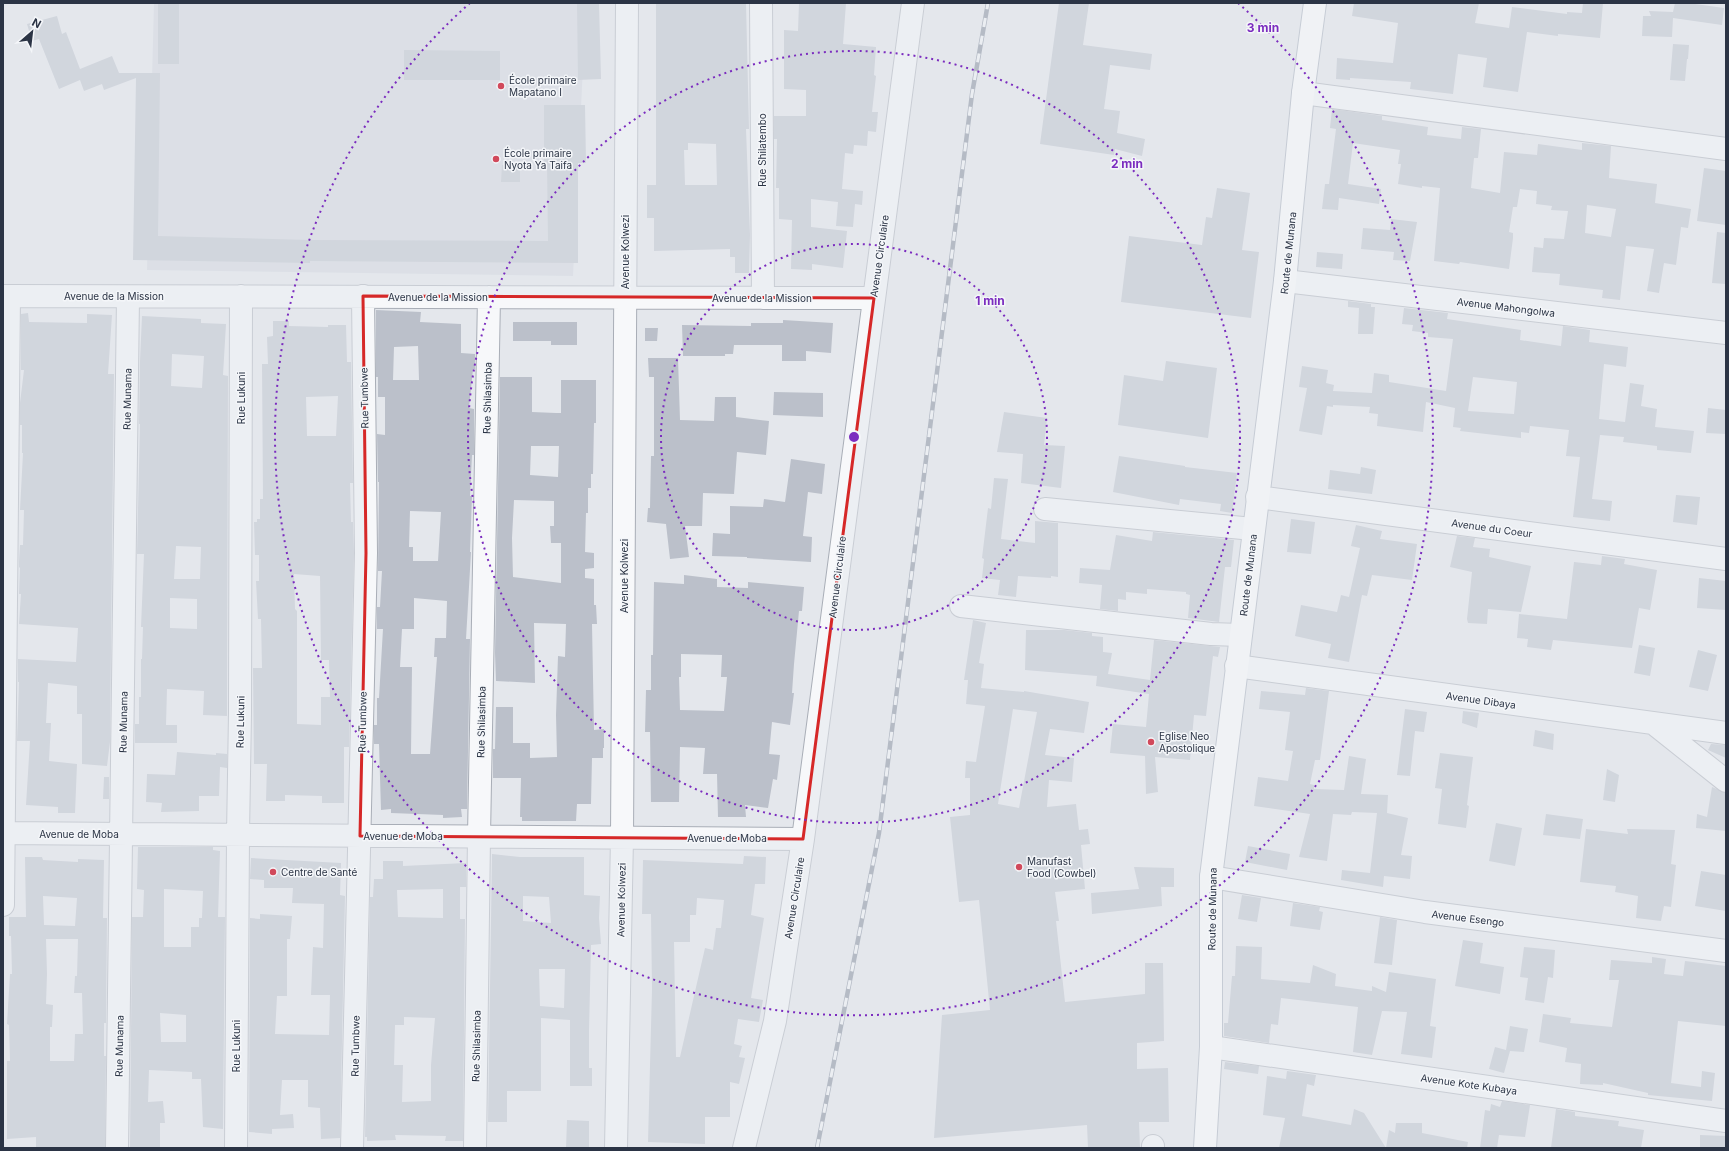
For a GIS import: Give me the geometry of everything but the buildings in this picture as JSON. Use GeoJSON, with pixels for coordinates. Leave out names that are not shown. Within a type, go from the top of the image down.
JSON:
{"type":"FeatureCollection","features":[{"type":"Feature","properties":{"kind":"main road","name":"Route de Munana"},"geometry":{"type":"LineString","coordinates":[[1205,1148],[1212,1047],[1211,877],[1285,281],[1303,93],[1315,3]]}},
{"type":"Feature","properties":{"kind":"street","name":"Avenue Kolwezi"},"geometry":{"type":"LineString","coordinates":[[616,1148],[622,837],[627,3]]}},
{"type":"Feature","properties":{"kind":"street","name":"Rue Shilatembo"},"geometry":{"type":"LineString","coordinates":[[761,3],[763,298]]}},
{"type":"Feature","properties":{"kind":"street","name":"Avenue Circulaire"},"geometry":{"type":"LineString","coordinates":[[744,1148],[775,1021],[803,839],[913,3]]}},
{"type":"Feature","properties":{"kind":"street"},"geometry":{"type":"LineString","coordinates":[[1303,93],[1726,149]]}},
{"type":"Feature","properties":{"kind":"street","name":"Avenue Mahongolwa"},"geometry":{"type":"LineString","coordinates":[[1285,281],[1726,333]]}},
{"type":"Feature","properties":{"kind":"street","name":"Avenue de la Mission"},"geometry":{"type":"LineString","coordinates":[[6,296],[874,298]]}},
{"type":"Feature","properties":{"kind":"street"},"geometry":{"type":"LineString","coordinates":[[3,905],[6,296]]}},
{"type":"Feature","properties":{"kind":"street","name":"Rue Lukuni"},"geometry":{"type":"LineString","coordinates":[[236,1148],[240,713],[241,296]]}},
{"type":"Feature","properties":{"kind":"street","name":"Rue Tumbwe"},"geometry":{"type":"LineString","coordinates":[[352,1148],[366,553],[363,296]]}},
{"type":"Feature","properties":{"kind":"street","name":"Rue Munama"},"geometry":{"type":"LineString","coordinates":[[118,1148],[128,297]]}},
{"type":"Feature","properties":{"kind":"street","name":"Rue Shilasimba"},"geometry":{"type":"LineString","coordinates":[[476,1148],[479,836],[489,297]]}},
{"type":"Feature","properties":{"kind":"street","name":"Avenue du Coeur"},"geometry":{"type":"LineString","coordinates":[[1258,497],[1726,559]]}},
{"type":"Feature","properties":{"kind":"street"},"geometry":{"type":"LineString","coordinates":[[1045,509],[1253,530]]}},
{"type":"Feature","properties":{"kind":"street"},"geometry":{"type":"LineString","coordinates":[[961,606],[1203,633],[1240,635]]}},
{"type":"Feature","properties":{"kind":"street","name":"Avenue Dibaya"},"geometry":{"type":"LineString","coordinates":[[1236,666],[1726,732]]}},
{"type":"Feature","properties":{"kind":"street"},"geometry":{"type":"LineString","coordinates":[[1653,723],[1726,782]]}},
{"type":"Feature","properties":{"kind":"street","name":"Avenue de Moba"},"geometry":{"type":"LineString","coordinates":[[4,833],[803,839]]}},
{"type":"Feature","properties":{"kind":"street","name":"Avenue Esengo"},"geometry":{"type":"LineString","coordinates":[[1211,877],[1425,912],[1726,951]]}},
{"type":"Feature","properties":{"kind":"street","name":"Avenue Kote Kubaya"},"geometry":{"type":"LineString","coordinates":[[1212,1047],[1726,1121]]}},
{"type":"Feature","properties":{"kind":"highlighted area"},"geometry":{"type":"Polygon","coordinates":[[[363,296],[874,298],[803,839],[360,836],[366,553],[363,296]]]}},
{"type":"Feature","properties":{"kind":"shaded area"},"geometry":{"type":"Polygon","coordinates":[[[154,3],[586,3],[573,276],[147,270],[154,3]]]}},
{"type":"Feature","properties":{"kind":"railway"},"geometry":{"type":"LineString","coordinates":[[817,1148],[879,833],[972,94],[988,3]]}},
{"type":"Feature","properties":{"kind":"place","name":"École primaire Mapatano I"},"geometry":{"type":"Point","coordinates":[501,86]}},
{"type":"Feature","properties":{"kind":"place","name":"École primaire Nyota Ya Taifa"},"geometry":{"type":"Point","coordinates":[496,159]}},
{"type":"Feature","properties":{"kind":"place","name":"Eglise Neo Apostolique"},"geometry":{"type":"Point","coordinates":[1151,742]}},
{"type":"Feature","properties":{"kind":"place","name":"Manufast Food (Cowbel)"},"geometry":{"type":"Point","coordinates":[1019,867]}},
{"type":"Feature","properties":{"kind":"place","name":"Centre de Santé"},"geometry":{"type":"Point","coordinates":[273,872]}}]}
